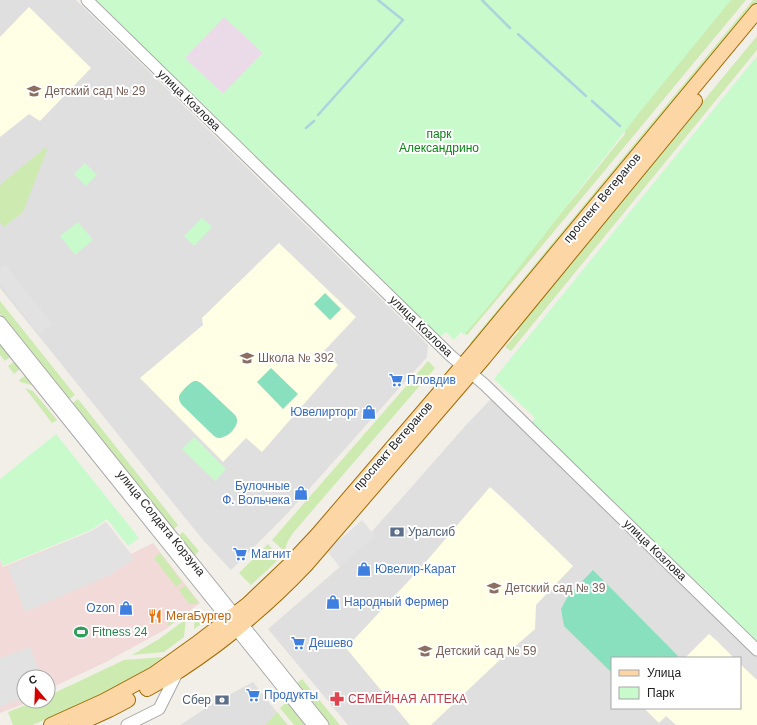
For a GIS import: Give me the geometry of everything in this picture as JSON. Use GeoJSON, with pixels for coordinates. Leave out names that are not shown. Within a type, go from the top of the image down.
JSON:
{"type":"FeatureCollection","features":[{"type":"Feature","properties":{"kind":"main road","name":"проспект Ветеранов"},"geometry":{"type":"LineString","coordinates":[[466,369],[617,181],[757,11]]}},
{"type":"Feature","properties":{"kind":"main road","name":"проспект Ветеранов"},"geometry":{"type":"LineString","coordinates":[[76,725],[109,710],[178,671],[222,641],[248,604],[289,565],[318,534],[466,369],[619,194],[757,26]]}},
{"type":"Feature","properties":{"kind":"main road","name":"проспект Ветеранов"},"geometry":{"type":"LineString","coordinates":[[51,725],[104,701],[154,674],[235,622]]}},
{"type":"Feature","properties":{"kind":"street","name":"улица Козлова"},"geometry":{"type":"LineString","coordinates":[[87,0],[451,356],[487,387],[757,650]]}},
{"type":"Feature","properties":{"kind":"street","name":"улица Солдата Корзуна"},"geometry":{"type":"LineString","coordinates":[[0,322],[235,622],[313,725]]}},
{"type":"Feature","properties":{"kind":"street","name":"улица Солдата Корзуна"},"geometry":{"type":"LineString","coordinates":[[0,335],[235,622],[323,725]]}},
{"type":"Feature","properties":{"kind":"street"},"geometry":{"type":"LineString","coordinates":[[127,725],[158,709],[178,671]]}},
{"type":"Feature","properties":{"kind":"shaded area"},"geometry":{"type":"Polygon","coordinates":[[[0,0],[76,0],[428,345],[427,357],[285,516],[231,570],[203,540],[0,288],[0,0]]]}},
{"type":"Feature","properties":{"kind":"shaded area","name":"Детский сад № 29"},"geometry":{"type":"Polygon","coordinates":[[[29,7],[91,68],[40,121],[29,114],[0,137],[0,37],[29,7]]]}},
{"type":"Feature","properties":{"kind":"shaded area"},"geometry":{"type":"Polygon","coordinates":[[[224,16],[263,53],[223,94],[185,58],[224,16]]]}},
{"type":"Feature","properties":{"kind":"shaded area","name":"Школа № 392"},"geometry":{"type":"Polygon","coordinates":[[[279,243],[356,317],[324,351],[338,365],[262,452],[246,438],[223,462],[140,378],[203,325],[202,318],[279,243]]]}},
{"type":"Feature","properties":{"kind":"shaded area"},"geometry":{"type":"Polygon","coordinates":[[[5,264],[52,324],[39,334],[0,284],[0,268],[5,264]]]}},
{"type":"Feature","properties":{"kind":"shaded area"},"geometry":{"type":"Polygon","coordinates":[[[491,399],[757,656],[757,725],[348,725],[268,629],[342,565],[491,399]]]}},
{"type":"Feature","properties":{"kind":"shaded area"},"geometry":{"type":"Polygon","coordinates":[[[490,487],[573,566],[536,605],[535,629],[505,655],[431,725],[410,725],[346,648],[418,571],[490,487]]]}},
{"type":"Feature","properties":{"kind":"shaded area"},"geometry":{"type":"Polygon","coordinates":[[[362,520],[375,536],[340,567],[327,551],[362,520]]]}},
{"type":"Feature","properties":{"kind":"shaded area"},"geometry":{"type":"Polygon","coordinates":[[[106,522],[131,554],[153,543],[200,603],[166,629],[108,661],[56,686],[56,669],[16,669],[16,707],[0,713],[0,560],[3,567],[92,531],[106,522]]]}},
{"type":"Feature","properties":{"kind":"shaded area"},"geometry":{"type":"Polygon","coordinates":[[[106,522],[134,559],[110,575],[25,612],[8,567],[92,531],[106,522]]]}},
{"type":"Feature","properties":{"kind":"shaded area"},"geometry":{"type":"Polygon","coordinates":[[[709,634],[733,657],[686,657],[709,634]]]}},
{"type":"Feature","properties":{"kind":"shaded area"},"geometry":{"type":"Polygon","coordinates":[[[30,647],[38,669],[16,669],[16,701],[0,707],[0,658],[30,647]]]}},
{"type":"Feature","properties":{"kind":"shaded area"},"geometry":{"type":"Polygon","coordinates":[[[741,665],[757,680],[757,725],[676,725],[666,716],[659,723],[645,709],[741,709],[741,665]]]}},
{"type":"Feature","properties":{"kind":"shaded area"},"geometry":{"type":"Polygon","coordinates":[[[253,682],[287,725],[180,725],[214,703],[253,682]]]}},
{"type":"Feature","properties":{"kind":"green space","name":"парк Александрино"},"geometry":{"type":"Polygon","coordinates":[[[93,0],[731,0],[643,108],[492,302],[464,335],[461,332],[454,340],[446,332],[439,338],[93,0]],[[224,17],[185,58],[223,94],[263,53],[224,17]]]}},
{"type":"Feature","properties":{"kind":"green space"},"geometry":{"type":"Polygon","coordinates":[[[730,0],[746,0],[467,335],[461,331],[579,191],[625,134],[624,127],[730,0]]]}},
{"type":"Feature","properties":{"kind":"green space"},"geometry":{"type":"Polygon","coordinates":[[[753,0],[757,0],[757,4],[474,346],[470,343],[753,0]]]}},
{"type":"Feature","properties":{"kind":"green space"},"geometry":{"type":"Polygon","coordinates":[[[757,36],[757,50],[511,351],[505,347],[519,331],[516,328],[757,36]]]}},
{"type":"Feature","properties":{"kind":"green space"},"geometry":{"type":"Polygon","coordinates":[[[757,56],[757,643],[530,424],[535,418],[494,379],[757,56]]]}},
{"type":"Feature","properties":{"kind":"green space"},"geometry":{"type":"Polygon","coordinates":[[[46,147],[47,150],[23,212],[4,227],[0,222],[0,185],[46,147]]]}},
{"type":"Feature","properties":{"kind":"green space"},"geometry":{"type":"Polygon","coordinates":[[[85,163],[97,175],[86,186],[74,174],[85,163]]]}},
{"type":"Feature","properties":{"kind":"green space"},"geometry":{"type":"Polygon","coordinates":[[[202,218],[212,227],[194,246],[184,236],[202,218]]]}},
{"type":"Feature","properties":{"kind":"green space"},"geometry":{"type":"Polygon","coordinates":[[[78,222],[93,240],[75,255],[60,236],[78,222]]]}},
{"type":"Feature","properties":{"kind":"green space"},"geometry":{"type":"Polygon","coordinates":[[[325,293],[341,309],[330,320],[314,304],[325,293]]]}},
{"type":"Feature","properties":{"kind":"green space"},"geometry":{"type":"Polygon","coordinates":[[[0,301],[75,395],[68,400],[0,314],[0,301]]]}},
{"type":"Feature","properties":{"kind":"green space"},"geometry":{"type":"Polygon","coordinates":[[[0,342],[12,356],[5,361],[0,355],[0,342]]]}},
{"type":"Feature","properties":{"kind":"green space"},"geometry":{"type":"Polygon","coordinates":[[[15,361],[21,368],[14,374],[8,366],[15,361]]]}},
{"type":"Feature","properties":{"kind":"green space"},"geometry":{"type":"Polygon","coordinates":[[[428,361],[435,368],[293,533],[284,551],[272,540],[428,361]]]}},
{"type":"Feature","properties":{"kind":"green space"},"geometry":{"type":"Polygon","coordinates":[[[271,368],[298,394],[283,409],[257,382],[271,368]]]}},
{"type":"Feature","properties":{"kind":"green space"},"geometry":{"type":"Polygon","coordinates":[[[26,375],[35,386],[20,382],[19,380],[26,375]]]}},
{"type":"Feature","properties":{"kind":"green space"},"geometry":{"type":"Polygon","coordinates":[[[194,381],[201,383],[236,416],[236,425],[228,435],[220,438],[214,436],[180,402],[180,394],[190,383],[194,381]]]}},
{"type":"Feature","properties":{"kind":"green space"},"geometry":{"type":"Polygon","coordinates":[[[25,388],[33,391],[57,420],[52,423],[25,388]]]}},
{"type":"Feature","properties":{"kind":"green space"},"geometry":{"type":"Polygon","coordinates":[[[78,399],[178,525],[173,530],[71,404],[78,399]]]}},
{"type":"Feature","properties":{"kind":"green space"},"geometry":{"type":"Polygon","coordinates":[[[56,434],[139,538],[128,546],[107,519],[91,530],[3,566],[0,558],[0,479],[56,434]]]}},
{"type":"Feature","properties":{"kind":"green space"},"geometry":{"type":"Polygon","coordinates":[[[194,437],[226,469],[215,481],[182,449],[194,437]]]}},
{"type":"Feature","properties":{"kind":"green space"},"geometry":{"type":"Polygon","coordinates":[[[183,532],[199,551],[194,556],[178,536],[183,532]]]}},
{"type":"Feature","properties":{"kind":"green space"},"geometry":{"type":"Polygon","coordinates":[[[268,544],[279,556],[275,563],[251,585],[239,573],[268,544]]]}},
{"type":"Feature","properties":{"kind":"green space"},"geometry":{"type":"Polygon","coordinates":[[[160,553],[182,582],[176,587],[154,558],[160,553]]]}},
{"type":"Feature","properties":{"kind":"green space"},"geometry":{"type":"Polygon","coordinates":[[[593,570],[678,656],[611,657],[611,672],[564,626],[561,609],[568,596],[593,570]]]}},
{"type":"Feature","properties":{"kind":"green space"},"geometry":{"type":"Polygon","coordinates":[[[185,585],[198,602],[196,604],[189,604],[179,590],[185,585]]]}},
{"type":"Feature","properties":{"kind":"green space"},"geometry":{"type":"Polygon","coordinates":[[[184,611],[185,613],[169,626],[167,624],[184,611]]]}},
{"type":"Feature","properties":{"kind":"green space"},"geometry":{"type":"Polygon","coordinates":[[[199,612],[206,621],[194,629],[195,614],[199,612]]]}},
{"type":"Feature","properties":{"kind":"green space"},"geometry":{"type":"Polygon","coordinates":[[[186,619],[184,637],[164,652],[132,655],[159,639],[186,619]]]}},
{"type":"Feature","properties":{"kind":"green space"},"geometry":{"type":"Polygon","coordinates":[[[163,657],[150,667],[101,695],[60,714],[32,725],[13,725],[8,712],[16,709],[56,709],[56,692],[124,660],[163,657]]]}},
{"type":"Feature","properties":{"kind":"green space"},"geometry":{"type":"Polygon","coordinates":[[[302,679],[340,725],[329,725],[296,684],[302,679]]]}},
{"type":"Feature","properties":{"kind":"green space"},"geometry":{"type":"Polygon","coordinates":[[[287,702],[306,725],[294,725],[280,708],[287,702]]]}},
{"type":"Feature","properties":{"kind":"green space"},"geometry":{"type":"Polygon","coordinates":[[[277,712],[288,725],[265,725],[277,712]]]}},
{"type":"Feature","properties":{"kind":"waterway"},"geometry":{"type":"LineString","coordinates":[[318,115],[403,20],[378,0]]}},
{"type":"Feature","properties":{"kind":"waterway"},"geometry":{"type":"LineString","coordinates":[[482,0],[510,28]]}},
{"type":"Feature","properties":{"kind":"waterway"},"geometry":{"type":"LineString","coordinates":[[518,34],[586,96]]}},
{"type":"Feature","properties":{"kind":"waterway"},"geometry":{"type":"LineString","coordinates":[[592,101],[620,126]]}},
{"type":"Feature","properties":{"kind":"waterway"},"geometry":{"type":"LineString","coordinates":[[306,128],[314,121]]}},
{"type":"Feature","properties":{"kind":"place","name":"Детский сад № 29"},"geometry":{"type":"Point","coordinates":[34,91]}},
{"type":"Feature","properties":{"kind":"place","name":"Школа № 392"},"geometry":{"type":"Point","coordinates":[247,358]}},
{"type":"Feature","properties":{"kind":"place","name":"Пловдив"},"geometry":{"type":"Point","coordinates":[396,380]}},
{"type":"Feature","properties":{"kind":"place","name":"Ювелирторг"},"geometry":{"type":"Point","coordinates":[369,412]}},
{"type":"Feature","properties":{"kind":"place","name":"Булочные Ф. Вольчека"},"geometry":{"type":"Point","coordinates":[301,493]}},
{"type":"Feature","properties":{"kind":"place","name":"Уралсиб"},"geometry":{"type":"Point","coordinates":[397,532]}},
{"type":"Feature","properties":{"kind":"place","name":"Магнит"},"geometry":{"type":"Point","coordinates":[240,554]}},
{"type":"Feature","properties":{"kind":"place","name":"Ювелир-Карат"},"geometry":{"type":"Point","coordinates":[364,569]}},
{"type":"Feature","properties":{"kind":"place","name":"Детский сад № 39"},"geometry":{"type":"Point","coordinates":[494,588]}},
{"type":"Feature","properties":{"kind":"place","name":"Народный Фермер"},"geometry":{"type":"Point","coordinates":[333,602]}},
{"type":"Feature","properties":{"kind":"place","name":"Ozon"},"geometry":{"type":"Point","coordinates":[126,608]}},
{"type":"Feature","properties":{"kind":"place","name":"МегаБургер"},"geometry":{"type":"Point","coordinates":[155,616]}},
{"type":"Feature","properties":{"kind":"place","name":"Fitness 24"},"geometry":{"type":"Point","coordinates":[81,632]}},
{"type":"Feature","properties":{"kind":"place","name":"Дешево"},"geometry":{"type":"Point","coordinates":[298,643]}},
{"type":"Feature","properties":{"kind":"place","name":"Детский сад № 59"},"geometry":{"type":"Point","coordinates":[425,651]}},
{"type":"Feature","properties":{"kind":"place","name":"Продукты"},"geometry":{"type":"Point","coordinates":[253,695]}},
{"type":"Feature","properties":{"kind":"place","name":"СЕМЕЙНАЯ АПТЕКА"},"geometry":{"type":"Point","coordinates":[337,699]}},
{"type":"Feature","properties":{"kind":"place","name":"Сбер"},"geometry":{"type":"Point","coordinates":[222,700]}}]}
